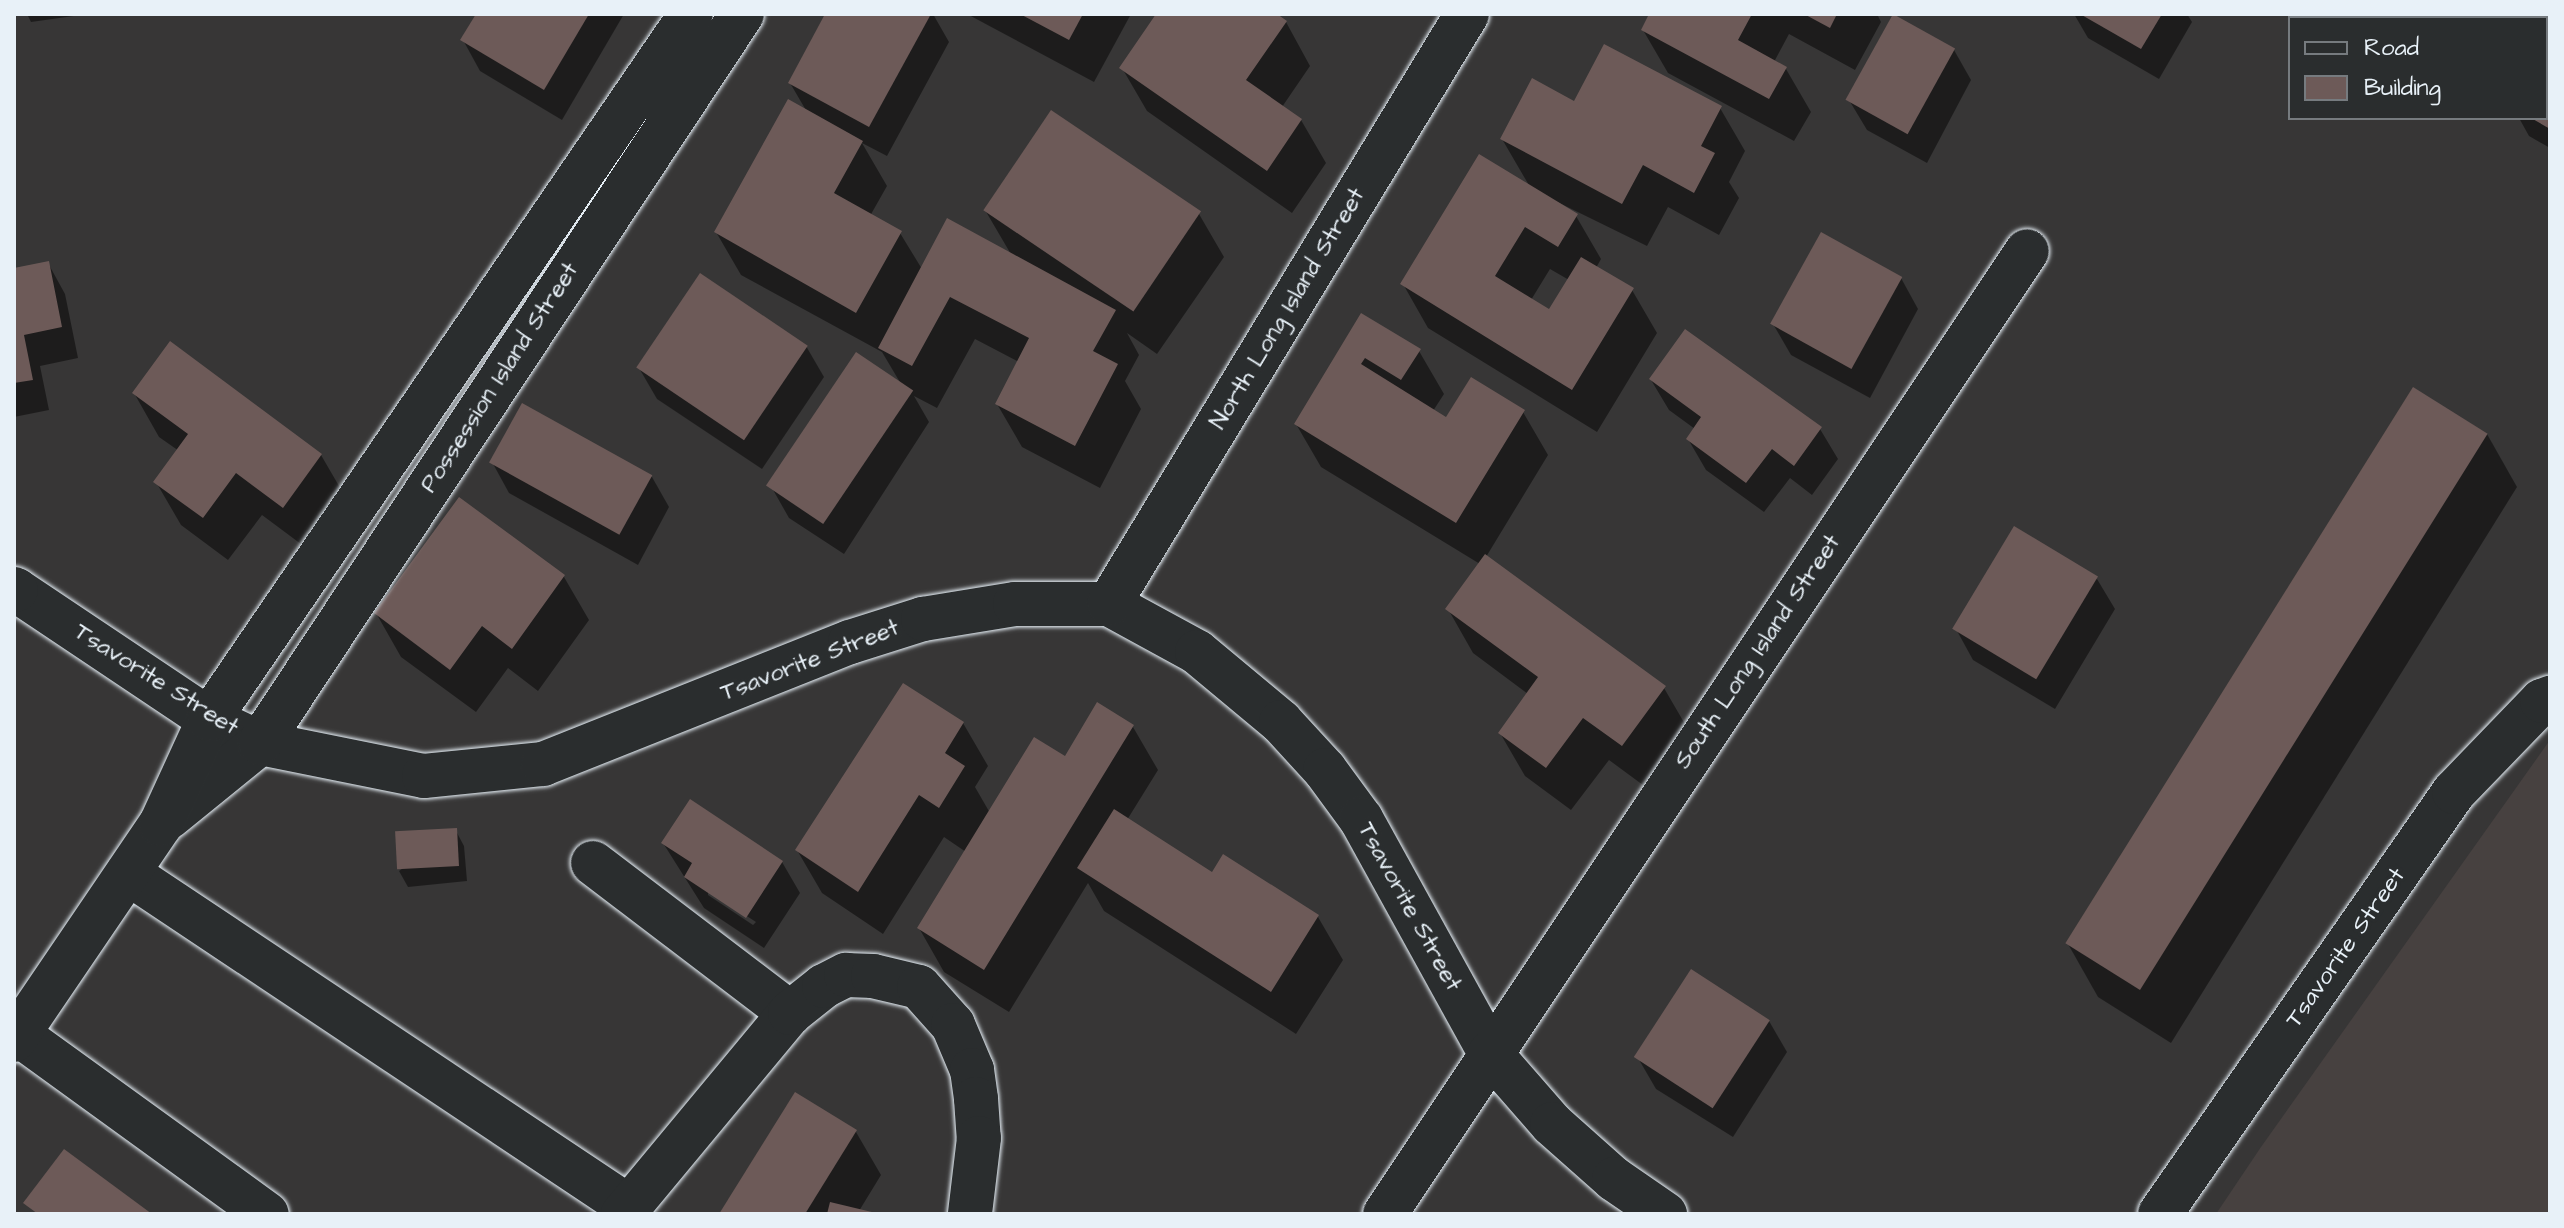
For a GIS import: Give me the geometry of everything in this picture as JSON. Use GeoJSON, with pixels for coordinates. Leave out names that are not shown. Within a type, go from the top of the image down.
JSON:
{"type":"FeatureCollection","features":[{"type":"Feature","properties":{"kind":"street","name":"Possession Island Street"},"geometry":{"type":"LineString","coordinates":[[161,824],[209,719],[691,14]]}},
{"type":"Feature","properties":{"kind":"street","name":"Possession Island Street"},"geometry":{"type":"LineString","coordinates":[[161,824],[260,743],[742,14]]}},
{"type":"Feature","properties":{"kind":"street","name":"North Long Island Street"},"geometry":{"type":"LineString","coordinates":[[1109,604],[1467,14]]}},
{"type":"Feature","properties":{"kind":"street","name":"South Long Island Street"},"geometry":{"type":"LineString","coordinates":[[1385,1214],[2027,251]]}},
{"type":"Feature","properties":{"kind":"street","name":"Tsavorite Street"},"geometry":{"type":"LineString","coordinates":[[15,590],[209,719],[260,743],[424,776],[543,764],[850,642],[923,619],[1015,604],[1109,604],[1197,652],[1281,722],[1325,770],[1361,819],[1490,1053],[1552,1124],[1614,1179],[1665,1214]]}},
{"type":"Feature","properties":{"kind":"street","name":"Tsavorite Street"},"geometry":{"type":"LineString","coordinates":[[2160,1214],[2454,792],[2542,701],[2550,698]]}},
{"type":"Feature","properties":{"kind":"street"},"geometry":{"type":"LineString","coordinates":[[161,824],[16,1037],[267,1214]]}},
{"type":"Feature","properties":{"kind":"street"},"geometry":{"type":"LineString","coordinates":[[593,863],[790,1013]]}},
{"type":"Feature","properties":{"kind":"street"},"geometry":{"type":"LineString","coordinates":[[128,873],[626,1211],[790,1013],[824,986],[846,975],[873,976],[919,987],[939,1004],[972,1070],[979,1138],[970,1214]]}},
{"type":"Feature","properties":{"kind":"shaded area"},"geometry":{"type":"Polygon","coordinates":[[[2550,740],[2550,1214],[2216,1214],[2261,1147],[2550,740]]]}},
{"type":"Feature","properties":{"kind":"building"},"geometry":{"type":"Polygon","coordinates":[[[476,14],[589,14],[544,90],[460,40],[476,14]]]}},
{"type":"Feature","properties":{"kind":"building"},"geometry":{"type":"Polygon","coordinates":[[[825,14],[931,14],[869,127],[788,83],[825,14]]]}},
{"type":"Feature","properties":{"kind":"building"},"geometry":{"type":"Polygon","coordinates":[[[1020,14],[1083,14],[1069,40],[1020,14]]]}},
{"type":"Feature","properties":{"kind":"building"},"geometry":{"type":"Polygon","coordinates":[[[1156,14],[1277,14],[1287,21],[1246,80],[1302,119],[1267,171],[1119,68],[1156,14]]]}},
{"type":"Feature","properties":{"kind":"building"},"geometry":{"type":"Polygon","coordinates":[[[1649,14],[1752,14],[1738,40],[1787,67],[1769,99],[1641,30],[1649,14]]]}},
{"type":"Feature","properties":{"kind":"building"},"geometry":{"type":"Polygon","coordinates":[[[1804,14],[1837,14],[1830,28],[1804,14]]]}},
{"type":"Feature","properties":{"kind":"building"},"geometry":{"type":"Polygon","coordinates":[[[1893,14],[1955,48],[1908,134],[1845,100],[1893,14]]]}},
{"type":"Feature","properties":{"kind":"building"},"geometry":{"type":"Polygon","coordinates":[[[2080,14],[2162,14],[2141,49],[2080,14]]]}},
{"type":"Feature","properties":{"kind":"building"},"geometry":{"type":"Polygon","coordinates":[[[2550,14],[2550,129],[2534,120],[2548,120],[2548,16],[2516,16],[2550,14]]]}},
{"type":"Feature","properties":{"kind":"building"},"geometry":{"type":"Polygon","coordinates":[[[1604,44],[1722,106],[1701,146],[1715,153],[1694,193],[1643,165],[1622,204],[1500,139],[1532,78],[1574,101],[1604,44]]]}},
{"type":"Feature","properties":{"kind":"building"},"geometry":{"type":"Polygon","coordinates":[[[788,99],[863,141],[834,193],[902,231],[856,313],[714,232],[788,99]]]}},
{"type":"Feature","properties":{"kind":"building"},"geometry":{"type":"Polygon","coordinates":[[[1051,110],[1201,211],[1133,312],[983,210],[1051,110]]]}},
{"type":"Feature","properties":{"kind":"building"},"geometry":{"type":"Polygon","coordinates":[[[1479,154],[1578,214],[1558,247],[1525,227],[1495,276],[1549,309],[1581,257],[1634,288],[1572,390],[1400,284],[1479,154]]]}},
{"type":"Feature","properties":{"kind":"building"},"geometry":{"type":"Polygon","coordinates":[[[947,218],[1116,310],[1093,351],[1118,364],[1075,446],[995,404],[1029,338],[950,297],[912,366],[878,348],[947,218]]]}},
{"type":"Feature","properties":{"kind":"building"},"geometry":{"type":"Polygon","coordinates":[[[1821,232],[1902,277],[1851,369],[1770,324],[1821,232]]]}},
{"type":"Feature","properties":{"kind":"building"},"geometry":{"type":"Polygon","coordinates":[[[49,261],[62,327],[24,335],[33,380],[14,383],[14,268],[49,261]]]}},
{"type":"Feature","properties":{"kind":"building"},"geometry":{"type":"Polygon","coordinates":[[[700,273],[808,346],[744,440],[636,368],[700,273]]]}},
{"type":"Feature","properties":{"kind":"building"},"geometry":{"type":"Polygon","coordinates":[[[1361,313],[1421,349],[1401,380],[1365,358],[1361,364],[1446,417],[1471,377],[1525,410],[1456,523],[1294,424],[1361,313]]]}},
{"type":"Feature","properties":{"kind":"building"},"geometry":{"type":"Polygon","coordinates":[[[1685,329],[1822,427],[1794,466],[1772,449],[1746,483],[1686,439],[1701,417],[1649,379],[1685,329]]]}},
{"type":"Feature","properties":{"kind":"building"},"geometry":{"type":"Polygon","coordinates":[[[170,341],[322,454],[283,508],[236,473],[203,518],[153,482],[188,434],[132,393],[170,341]]]}},
{"type":"Feature","properties":{"kind":"building"},"geometry":{"type":"Polygon","coordinates":[[[856,352],[913,391],[823,524],[766,485],[856,352]]]}},
{"type":"Feature","properties":{"kind":"building"},"geometry":{"type":"Polygon","coordinates":[[[2413,387],[2488,434],[2140,990],[2065,943],[2413,387]]]}},
{"type":"Feature","properties":{"kind":"building"},"geometry":{"type":"Polygon","coordinates":[[[522,403],[652,475],[619,535],[489,462],[522,403]]]}},
{"type":"Feature","properties":{"kind":"building"},"geometry":{"type":"Polygon","coordinates":[[[459,497],[565,575],[512,649],[482,626],[450,670],[374,613],[459,497]]]}},
{"type":"Feature","properties":{"kind":"building"},"geometry":{"type":"Polygon","coordinates":[[[2014,526],[2098,576],[2036,679],[1952,629],[2014,526]]]}},
{"type":"Feature","properties":{"kind":"building"},"geometry":{"type":"Polygon","coordinates":[[[1485,554],[1666,686],[1622,746],[1583,718],[1546,768],[1498,733],[1538,677],[1445,609],[1485,554]]]}},
{"type":"Feature","properties":{"kind":"building"},"geometry":{"type":"Polygon","coordinates":[[[903,683],[964,722],[945,753],[965,766],[939,808],[919,795],[858,892],[795,850],[903,683]]]}},
{"type":"Feature","properties":{"kind":"building"},"geometry":{"type":"Polygon","coordinates":[[[1097,702],[1134,725],[984,970],[917,928],[1034,737],[1065,756],[1097,702]]]}},
{"type":"Feature","properties":{"kind":"building"},"geometry":{"type":"Polygon","coordinates":[[[690,799],[783,861],[746,918],[684,877],[692,863],[661,843],[690,799]]]}},
{"type":"Feature","properties":{"kind":"building"},"geometry":{"type":"Polygon","coordinates":[[[1114,809],[1212,872],[1223,854],[1319,915],[1271,992],[1077,868],[1114,809]]]}},
{"type":"Feature","properties":{"kind":"building"},"geometry":{"type":"Polygon","coordinates":[[[457,828],[459,866],[397,869],[395,831],[457,828]]]}},
{"type":"Feature","properties":{"kind":"building"},"geometry":{"type":"Polygon","coordinates":[[[1691,969],[1770,1020],[1713,1108],[1634,1057],[1691,969]]]}},
{"type":"Feature","properties":{"kind":"building"},"geometry":{"type":"Polygon","coordinates":[[[795,1092],[857,1130],[805,1214],[719,1214],[795,1092]]]}},
{"type":"Feature","properties":{"kind":"building"},"geometry":{"type":"Polygon","coordinates":[[[64,1149],[152,1214],[38,1214],[23,1203],[64,1149]]]}},
{"type":"Feature","properties":{"kind":"building"},"geometry":{"type":"Polygon","coordinates":[[[830,1202],[876,1213],[876,1214],[827,1214],[830,1202]]]}}]}
